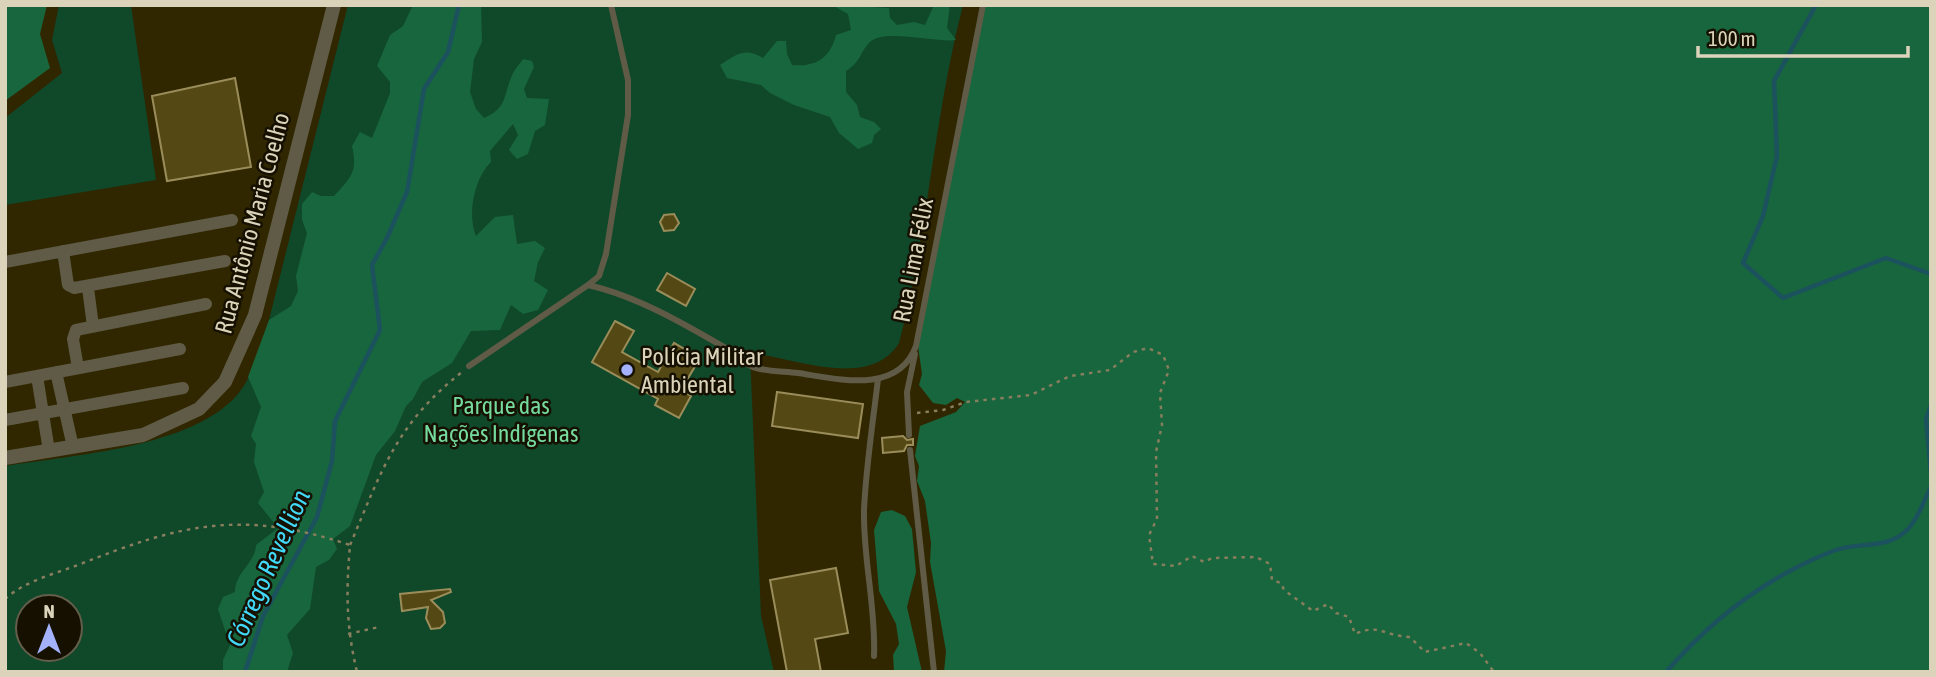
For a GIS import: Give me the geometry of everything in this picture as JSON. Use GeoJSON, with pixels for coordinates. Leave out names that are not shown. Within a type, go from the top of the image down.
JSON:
{"type":"FeatureCollection","features":[{"type":"Feature","properties":{"kind":"street","name":"Rua Antônio Maria Coelho"},"geometry":{"type":"LineString","coordinates":[[5,458],[143,435],[199,409],[225,382],[255,315],[334,5]]}},
{"type":"Feature","properties":{"kind":"street"},"geometry":{"type":"LineString","coordinates":[[5,262],[232,220]]}},
{"type":"Feature","properties":{"kind":"street"},"geometry":{"type":"LineString","coordinates":[[62,251],[68,285],[74,288],[88,288],[225,261]]}},
{"type":"Feature","properties":{"kind":"street"},"geometry":{"type":"LineString","coordinates":[[88,288],[93,326]]}},
{"type":"Feature","properties":{"kind":"street"},"geometry":{"type":"LineString","coordinates":[[78,368],[74,334],[76,330],[206,304]]}},
{"type":"Feature","properties":{"kind":"street"},"geometry":{"type":"LineString","coordinates":[[5,382],[180,349]]}},
{"type":"Feature","properties":{"kind":"street"},"geometry":{"type":"LineString","coordinates":[[56,372],[73,447]]}},
{"type":"Feature","properties":{"kind":"street"},"geometry":{"type":"LineString","coordinates":[[37,376],[49,451]]}},
{"type":"Feature","properties":{"kind":"street"},"geometry":{"type":"LineString","coordinates":[[5,420],[183,388]]}},
{"type":"Feature","properties":{"kind":"lane"},"geometry":{"type":"LineString","coordinates":[[469,366],[599,276],[606,254],[628,115],[628,80],[611,5]]}},
{"type":"Feature","properties":{"kind":"lane","name":"Rua Lima Félix"},"geometry":{"type":"LineString","coordinates":[[588,285],[623,296],[730,351],[752,367],[853,381],[878,379],[899,371],[913,355],[916,346],[983,5]]}},
{"type":"Feature","properties":{"kind":"lane"},"geometry":{"type":"LineString","coordinates":[[909,435],[906,414],[916,346]]}},
{"type":"Feature","properties":{"kind":"lane"},"geometry":{"type":"LineString","coordinates":[[874,656],[875,632],[866,559],[864,510],[878,379]]}},
{"type":"Feature","properties":{"kind":"lane"},"geometry":{"type":"LineString","coordinates":[[911,450],[934,672]]}},
{"type":"Feature","properties":{"kind":"path"},"geometry":{"type":"LineString","coordinates":[[906,414],[943,410],[966,402],[1007,400],[1031,395],[1070,376],[1110,370],[1133,352],[1148,348],[1156,350],[1163,355],[1169,370],[1160,393],[1163,425],[1156,452],[1157,519],[1149,535],[1153,564],[1176,566],[1192,556],[1204,562],[1256,557],[1270,564],[1272,580],[1281,583],[1284,590],[1312,611],[1328,604],[1336,613],[1349,617],[1355,634],[1366,627],[1377,628],[1393,636],[1410,637],[1425,652],[1466,642],[1480,653],[1494,672]]}},
{"type":"Feature","properties":{"kind":"path"},"geometry":{"type":"LineString","coordinates":[[357,672],[348,634],[346,597],[350,545],[384,466],[406,426],[435,393],[469,366]]}},
{"type":"Feature","properties":{"kind":"path"},"geometry":{"type":"LineString","coordinates":[[5,599],[26,585],[145,538],[216,523],[295,530],[350,545]]}},
{"type":"Feature","properties":{"kind":"path"},"geometry":{"type":"LineString","coordinates":[[348,634],[379,626]]}},
{"type":"Feature","properties":{"kind":"green space"},"geometry":{"type":"Polygon","coordinates":[[[5,5],[47,5],[40,34],[50,68],[5,101],[5,5]]]}},
{"type":"Feature","properties":{"kind":"green space"},"geometry":{"type":"Polygon","coordinates":[[[59,5],[131,5],[156,180],[5,205],[5,118],[62,73],[52,40],[59,5]]]}},
{"type":"Feature","properties":{"kind":"green space","name":"Parque das Nações Indígenas"},"geometry":{"type":"Polygon","coordinates":[[[348,5],[963,5],[899,343],[886,357],[869,365],[850,368],[830,368],[750,353],[761,616],[774,672],[5,672],[5,466],[129,446],[162,438],[192,426],[218,412],[238,394],[260,349],[348,5]]]}},
{"type":"Feature","properties":{"kind":"green space"},"geometry":{"type":"Polygon","coordinates":[[[413,5],[481,5],[482,42],[474,59],[470,92],[476,109],[484,118],[501,106],[512,75],[523,59],[532,61],[534,67],[524,89],[527,98],[549,99],[545,125],[535,131],[528,154],[517,159],[509,150],[518,135],[513,124],[490,151],[491,162],[476,187],[472,218],[476,236],[495,217],[513,215],[517,244],[535,241],[545,248],[538,262],[534,281],[548,290],[538,310],[523,314],[511,305],[500,330],[471,331],[452,363],[422,382],[406,406],[395,431],[376,455],[350,526],[333,539],[337,549],[329,560],[316,567],[310,609],[287,635],[293,653],[287,672],[223,672],[223,660],[230,645],[218,609],[223,597],[235,592],[238,579],[252,558],[256,545],[278,528],[258,503],[264,492],[254,462],[256,444],[251,436],[261,407],[248,377],[269,320],[291,306],[298,291],[296,276],[307,233],[302,220],[302,204],[312,192],[321,196],[334,196],[352,174],[352,146],[360,132],[372,138],[390,93],[390,82],[377,66],[390,35],[403,26],[413,5]]]}},
{"type":"Feature","properties":{"kind":"green space"},"geometry":{"type":"Polygon","coordinates":[[[832,5],[889,8],[890,18],[897,25],[914,22],[925,25],[934,5],[950,5],[947,28],[956,40],[898,36],[877,38],[870,42],[855,64],[846,71],[846,92],[857,105],[860,117],[874,122],[881,129],[874,135],[872,143],[858,149],[839,133],[830,117],[794,105],[770,93],[761,85],[727,78],[720,65],[746,52],[763,58],[777,41],[786,41],[787,54],[792,65],[808,65],[820,60],[830,50],[836,35],[851,30],[848,14],[832,5]]]}},
{"type":"Feature","properties":{"kind":"green space"},"geometry":{"type":"Polygon","coordinates":[[[985,5],[1931,5],[1931,672],[944,672],[946,651],[930,562],[931,543],[925,501],[917,481],[919,466],[915,456],[920,426],[956,412],[965,402],[957,398],[946,405],[933,403],[919,385],[922,374],[918,346],[985,5]]]}},
{"type":"Feature","properties":{"kind":"green space"},"geometry":{"type":"Polygon","coordinates":[[[892,510],[905,516],[912,529],[916,572],[907,607],[922,672],[894,672],[893,655],[899,644],[896,624],[879,591],[874,530],[881,512],[892,510]]]}},
{"type":"Feature","properties":{"kind":"building"},"geometry":{"type":"Polygon","coordinates":[[[235,78],[251,167],[167,181],[152,96],[235,78]]]}},
{"type":"Feature","properties":{"kind":"building"},"geometry":{"type":"Polygon","coordinates":[[[674,214],[679,223],[674,230],[664,231],[660,222],[664,215],[674,214]]]}},
{"type":"Feature","properties":{"kind":"building"},"geometry":{"type":"Polygon","coordinates":[[[667,273],[695,289],[686,306],[657,290],[667,273]]]}},
{"type":"Feature","properties":{"kind":"building","name":"Polícia Militar Ambiental"},"geometry":{"type":"Polygon","coordinates":[[[615,321],[634,331],[622,352],[658,372],[674,343],[700,358],[681,390],[691,396],[679,418],[655,405],[658,399],[592,362],[615,321]]]}},
{"type":"Feature","properties":{"kind":"building"},"geometry":{"type":"Polygon","coordinates":[[[777,392],[863,404],[858,438],[772,426],[777,392]]]}},
{"type":"Feature","properties":{"kind":"building"},"geometry":{"type":"Polygon","coordinates":[[[903,436],[907,440],[913,439],[913,445],[907,445],[904,451],[883,453],[882,438],[903,436]]]}},
{"type":"Feature","properties":{"kind":"building"},"geometry":{"type":"Polygon","coordinates":[[[836,568],[848,633],[815,639],[821,672],[787,672],[770,580],[836,568]]]}},
{"type":"Feature","properties":{"kind":"building"},"geometry":{"type":"Polygon","coordinates":[[[450,589],[451,592],[431,600],[443,612],[445,623],[440,628],[431,629],[426,618],[428,607],[402,611],[400,594],[450,589]]]}},
{"type":"Feature","properties":{"kind":"waterway","name":"Córrego Revellion"},"geometry":{"type":"LineString","coordinates":[[245,672],[263,616],[317,517],[332,461],[335,421],[380,330],[372,265],[407,192],[424,89],[448,52],[459,5]]}},
{"type":"Feature","properties":{"kind":"waterway"},"geometry":{"type":"LineString","coordinates":[[1816,5],[1774,81],[1777,156],[1763,216],[1743,263],[1783,298],[1886,258],[1931,274]]}},
{"type":"Feature","properties":{"kind":"waterway"},"geometry":{"type":"LineString","coordinates":[[1931,405],[1926,419],[1931,473]]}},
{"type":"Feature","properties":{"kind":"waterway"},"geometry":{"type":"LineString","coordinates":[[1666,672],[1722,617],[1785,573],[1842,548],[1881,543],[1900,536],[1915,520],[1931,487]]}},
{"type":"Feature","properties":{"kind":"place","name":"Polícia Militar Ambiental"},"geometry":{"type":"Point","coordinates":[627,370]}}]}
